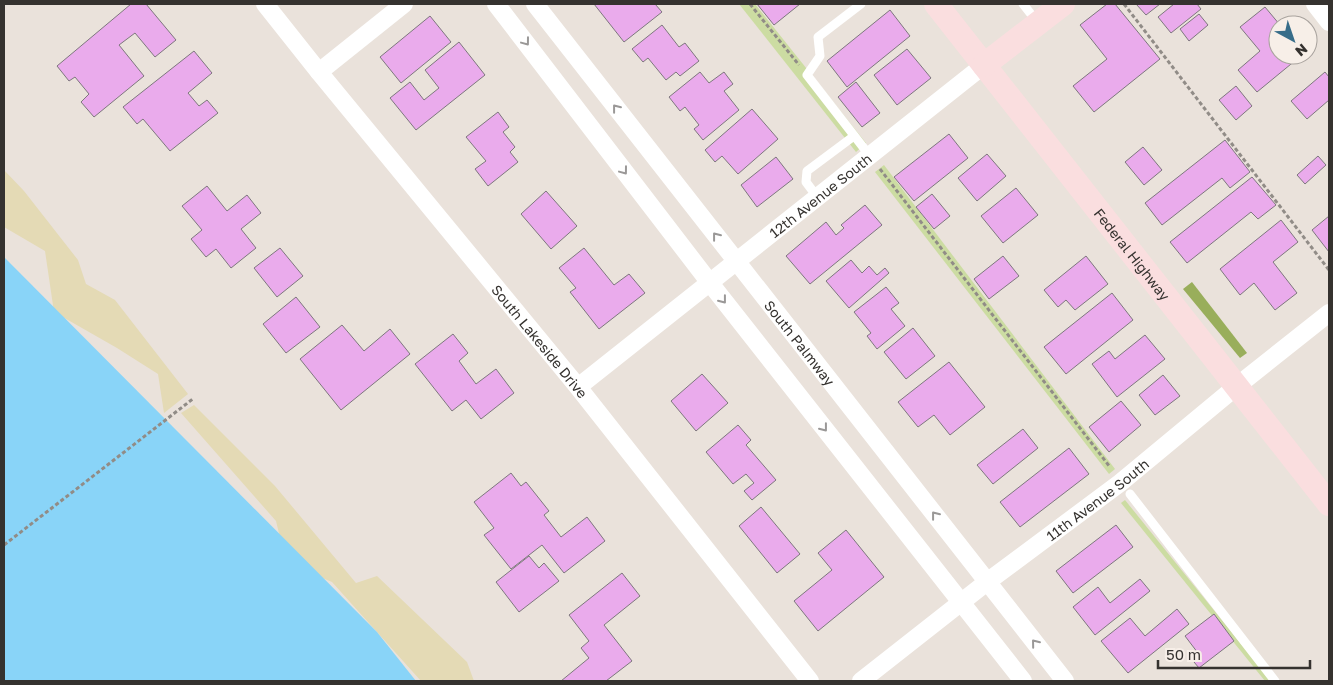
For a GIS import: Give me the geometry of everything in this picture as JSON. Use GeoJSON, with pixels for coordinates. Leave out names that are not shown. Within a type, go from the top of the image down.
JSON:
{"type":"FeatureCollection","features":[{"type":"Feature","properties":{"kind":"main road","name":"Federal Highway"},"geometry":{"type":"LineString","coordinates":[[936,4],[1329,504]]}},
{"type":"Feature","properties":{"kind":"main road","name":"12th Avenue South"},"geometry":{"type":"LineString","coordinates":[[984,65],[1063,4]]}},
{"type":"Feature","properties":{"kind":"street","name":"South Lakeside Drive"},"geometry":{"type":"LineString","coordinates":[[265,4],[578,387],[810,681]]}},
{"type":"Feature","properties":{"kind":"street"},"geometry":{"type":"LineString","coordinates":[[319,72],[404,4]]}},
{"type":"Feature","properties":{"kind":"street"},"geometry":{"type":"LineString","coordinates":[[496,4],[710,283],[1023,681]]}},
{"type":"Feature","properties":{"kind":"street","name":"South Palmway"},"geometry":{"type":"LineString","coordinates":[[534,4],[1065,681]]}},
{"type":"Feature","properties":{"kind":"street"},"geometry":{"type":"LineString","coordinates":[[1315,4],[1329,22]]}},
{"type":"Feature","properties":{"kind":"street","name":"12th Avenue South"},"geometry":{"type":"LineString","coordinates":[[578,387],[818,198],[875,162],[984,65]]}},
{"type":"Feature","properties":{"kind":"street","name":"11th Avenue South"},"geometry":{"type":"LineString","coordinates":[[861,681],[986,582],[1120,483],[1329,313]]}},
{"type":"Feature","properties":{"kind":"lane"},"geometry":{"type":"LineString","coordinates":[[861,4],[818,37],[820,56],[807,75],[875,162]]}},
{"type":"Feature","properties":{"kind":"lane"},"geometry":{"type":"LineString","coordinates":[[1022,4],[1038,23]]}},
{"type":"Feature","properties":{"kind":"lane"},"geometry":{"type":"LineString","coordinates":[[818,198],[806,182],[807,171],[854,136]]}},
{"type":"Feature","properties":{"kind":"lane"},"geometry":{"type":"LineString","coordinates":[[1130,494],[1275,681]]}},
{"type":"Feature","properties":{"kind":"path"},"geometry":{"type":"LineString","coordinates":[[750,4],[807,75]]}},
{"type":"Feature","properties":{"kind":"path"},"geometry":{"type":"LineString","coordinates":[[1124,4],[1329,270]]}},
{"type":"Feature","properties":{"kind":"path"},"geometry":{"type":"LineString","coordinates":[[875,162],[1112,471]]}},
{"type":"Feature","properties":{"kind":"path"},"geometry":{"type":"LineString","coordinates":[[4,545],[194,398]]}},
{"type":"Feature","properties":{"kind":"green space"},"geometry":{"type":"Polygon","coordinates":[[[739,4],[755,4],[866,143],[856,152],[739,4]]]}},
{"type":"Feature","properties":{"kind":"green space"},"geometry":{"type":"Polygon","coordinates":[[[884,165],[1115,469],[1109,474],[875,172],[884,165]]]}},
{"type":"Feature","properties":{"kind":"green space"},"geometry":{"type":"Polygon","coordinates":[[[1192,282],[1247,353],[1240,358],[1183,289],[1192,282]]]}},
{"type":"Feature","properties":{"kind":"green space"},"geometry":{"type":"Polygon","coordinates":[[[1125,500],[1271,681],[1265,681],[1121,503],[1125,500]]]}},
{"type":"Feature","properties":{"kind":"sand"},"geometry":{"type":"Polygon","coordinates":[[[4,170],[24,191],[78,260],[86,284],[115,300],[188,394],[164,413],[158,374],[54,312],[45,251],[4,227],[4,170]]]}},
{"type":"Feature","properties":{"kind":"sand"},"geometry":{"type":"Polygon","coordinates":[[[194,405],[275,486],[356,583],[377,576],[467,662],[474,681],[421,681],[332,582],[310,573],[285,558],[276,521],[181,413],[194,405]]]}},
{"type":"Feature","properties":{"kind":"water"},"geometry":{"type":"Polygon","coordinates":[[[4,257],[377,632],[416,681],[4,681],[4,257]]]}},
{"type":"Feature","properties":{"kind":"building"},"geometry":{"type":"Polygon","coordinates":[[[131,4],[146,4],[176,40],[155,57],[135,33],[119,45],[144,76],[94,117],[81,102],[89,94],[75,77],[69,81],[57,66],[131,4]]]}},
{"type":"Feature","properties":{"kind":"building"},"geometry":{"type":"Polygon","coordinates":[[[594,4],[655,4],[662,12],[624,42],[594,4]]]}},
{"type":"Feature","properties":{"kind":"building"},"geometry":{"type":"Polygon","coordinates":[[[757,4],[800,4],[774,25],[757,4]]]}},
{"type":"Feature","properties":{"kind":"building"},"geometry":{"type":"Polygon","coordinates":[[[1107,4],[1115,4],[1160,59],[1094,112],[1073,86],[1107,59],[1080,25],[1107,4]]]}},
{"type":"Feature","properties":{"kind":"building"},"geometry":{"type":"Polygon","coordinates":[[[1136,4],[1160,4],[1146,15],[1136,4]]]}},
{"type":"Feature","properties":{"kind":"building"},"geometry":{"type":"Polygon","coordinates":[[[1174,4],[1197,4],[1201,9],[1171,33],[1158,17],[1174,4]]]}},
{"type":"Feature","properties":{"kind":"building"},"geometry":{"type":"Polygon","coordinates":[[[1265,7],[1272,15],[1268,15],[1268,65],[1290,65],[1257,92],[1238,70],[1260,51],[1240,27],[1265,7]]]}},
{"type":"Feature","properties":{"kind":"building"},"geometry":{"type":"Polygon","coordinates":[[[890,10],[910,36],[847,87],[827,61],[890,10]]]}},
{"type":"Feature","properties":{"kind":"building"},"geometry":{"type":"Polygon","coordinates":[[[1199,14],[1208,25],[1189,41],[1180,29],[1199,14]]]}},
{"type":"Feature","properties":{"kind":"building"},"geometry":{"type":"Polygon","coordinates":[[[430,16],[451,42],[401,83],[380,57],[430,16]]]}},
{"type":"Feature","properties":{"kind":"building"},"geometry":{"type":"Polygon","coordinates":[[[662,25],[679,47],[685,43],[699,61],[680,76],[676,72],[666,80],[648,58],[643,62],[632,49],[662,25]]]}},
{"type":"Feature","properties":{"kind":"building"},"geometry":{"type":"Polygon","coordinates":[[[459,42],[485,75],[416,130],[390,98],[410,82],[424,100],[439,88],[425,70],[459,42]]]}},
{"type":"Feature","properties":{"kind":"building"},"geometry":{"type":"Polygon","coordinates":[[[907,49],[931,78],[897,105],[874,75],[907,49]]]}},
{"type":"Feature","properties":{"kind":"building"},"geometry":{"type":"Polygon","coordinates":[[[194,51],[212,73],[188,93],[199,106],[207,100],[218,113],[170,151],[143,119],[137,124],[123,107],[194,51]]]}},
{"type":"Feature","properties":{"kind":"building"},"geometry":{"type":"Polygon","coordinates":[[[700,72],[709,83],[724,72],[733,84],[724,91],[739,110],[703,140],[694,129],[699,125],[685,107],[680,111],[669,97],[700,72]]]}},
{"type":"Feature","properties":{"kind":"building"},"geometry":{"type":"Polygon","coordinates":[[[1325,72],[1329,77],[1329,100],[1307,119],[1291,101],[1325,72]]]}},
{"type":"Feature","properties":{"kind":"building"},"geometry":{"type":"Polygon","coordinates":[[[856,82],[880,113],[862,127],[838,97],[856,82]]]}},
{"type":"Feature","properties":{"kind":"building"},"geometry":{"type":"Polygon","coordinates":[[[1236,86],[1252,106],[1236,120],[1219,100],[1236,86]]]}},
{"type":"Feature","properties":{"kind":"building"},"geometry":{"type":"Polygon","coordinates":[[[752,109],[778,139],[738,174],[722,156],[715,162],[705,150],[752,109]]]}},
{"type":"Feature","properties":{"kind":"building"},"geometry":{"type":"Polygon","coordinates":[[[498,112],[509,127],[503,132],[515,147],[510,152],[518,162],[488,186],[475,169],[486,161],[466,137],[498,112]]]}},
{"type":"Feature","properties":{"kind":"building"},"geometry":{"type":"Polygon","coordinates":[[[949,134],[968,158],[914,201],[894,177],[949,134]]]}},
{"type":"Feature","properties":{"kind":"building"},"geometry":{"type":"Polygon","coordinates":[[[1225,140],[1250,172],[1230,188],[1222,178],[1162,225],[1145,203],[1225,140]]]}},
{"type":"Feature","properties":{"kind":"building"},"geometry":{"type":"Polygon","coordinates":[[[1143,147],[1162,170],[1144,185],[1125,162],[1143,147]]]}},
{"type":"Feature","properties":{"kind":"building"},"geometry":{"type":"Polygon","coordinates":[[[987,154],[1006,176],[977,201],[958,178],[987,154]]]}},
{"type":"Feature","properties":{"kind":"building"},"geometry":{"type":"Polygon","coordinates":[[[1318,156],[1326,165],[1305,184],[1297,175],[1318,156]]]}},
{"type":"Feature","properties":{"kind":"building"},"geometry":{"type":"Polygon","coordinates":[[[776,157],[793,179],[757,207],[741,185],[776,157]]]}},
{"type":"Feature","properties":{"kind":"building"},"geometry":{"type":"Polygon","coordinates":[[[1252,177],[1276,205],[1258,219],[1251,212],[1187,263],[1170,242],[1252,177]]]}},
{"type":"Feature","properties":{"kind":"building"},"geometry":{"type":"Polygon","coordinates":[[[207,186],[227,211],[247,195],[261,213],[241,229],[256,248],[231,268],[216,249],[206,257],[191,239],[202,230],[182,206],[207,186]]]}},
{"type":"Feature","properties":{"kind":"building"},"geometry":{"type":"Polygon","coordinates":[[[1016,188],[1038,215],[1003,243],[981,216],[1016,188]]]}},
{"type":"Feature","properties":{"kind":"building"},"geometry":{"type":"Polygon","coordinates":[[[546,191],[577,226],[551,249],[521,214],[546,191]]]}},
{"type":"Feature","properties":{"kind":"building"},"geometry":{"type":"Polygon","coordinates":[[[932,194],[950,216],[934,229],[916,207],[932,194]]]}},
{"type":"Feature","properties":{"kind":"building"},"geometry":{"type":"Polygon","coordinates":[[[865,205],[882,225],[810,284],[786,256],[826,222],[836,235],[844,228],[841,225],[865,205]]]}},
{"type":"Feature","properties":{"kind":"building"},"geometry":{"type":"Polygon","coordinates":[[[1329,216],[1329,252],[1312,230],[1329,216]]]}},
{"type":"Feature","properties":{"kind":"building"},"geometry":{"type":"Polygon","coordinates":[[[1281,220],[1298,242],[1273,262],[1297,293],[1275,310],[1254,283],[1240,295],[1220,269],[1281,220]]]}},
{"type":"Feature","properties":{"kind":"building"},"geometry":{"type":"Polygon","coordinates":[[[280,248],[303,276],[277,297],[254,268],[280,248]]]}},
{"type":"Feature","properties":{"kind":"building"},"geometry":{"type":"Polygon","coordinates":[[[584,248],[614,285],[629,274],[645,293],[599,329],[570,292],[576,288],[559,268],[584,248]]]}},
{"type":"Feature","properties":{"kind":"building"},"geometry":{"type":"Polygon","coordinates":[[[1003,256],[1019,276],[989,299],[974,279],[1003,256]]]}},
{"type":"Feature","properties":{"kind":"building"},"geometry":{"type":"Polygon","coordinates":[[[1086,256],[1108,284],[1075,310],[1066,300],[1058,307],[1044,290],[1086,256]]]}},
{"type":"Feature","properties":{"kind":"building"},"geometry":{"type":"Polygon","coordinates":[[[851,260],[862,273],[869,266],[877,275],[885,268],[889,273],[849,308],[826,281],[851,260]]]}},
{"type":"Feature","properties":{"kind":"building"},"geometry":{"type":"Polygon","coordinates":[[[886,287],[899,303],[891,309],[905,326],[877,349],[867,336],[871,333],[854,312],[886,287]]]}},
{"type":"Feature","properties":{"kind":"building"},"geometry":{"type":"Polygon","coordinates":[[[1112,293],[1133,320],[1066,374],[1044,347],[1112,293]]]}},
{"type":"Feature","properties":{"kind":"building"},"geometry":{"type":"Polygon","coordinates":[[[296,297],[320,327],[286,353],[263,324],[296,297]]]}},
{"type":"Feature","properties":{"kind":"building"},"geometry":{"type":"Polygon","coordinates":[[[342,325],[364,351],[390,329],[410,354],[341,410],[300,359],[342,325]]]}},
{"type":"Feature","properties":{"kind":"building"},"geometry":{"type":"Polygon","coordinates":[[[913,328],[935,356],[906,379],[884,352],[913,328]]]}},
{"type":"Feature","properties":{"kind":"building"},"geometry":{"type":"Polygon","coordinates":[[[453,334],[468,353],[459,361],[476,384],[496,369],[514,393],[481,419],[466,400],[452,411],[415,364],[453,334]]]}},
{"type":"Feature","properties":{"kind":"building"},"geometry":{"type":"Polygon","coordinates":[[[1145,335],[1165,359],[1117,397],[1092,364],[1109,351],[1115,359],[1145,335]]]}},
{"type":"Feature","properties":{"kind":"building"},"geometry":{"type":"Polygon","coordinates":[[[949,362],[985,407],[950,435],[934,415],[918,427],[898,402],[949,362]]]}},
{"type":"Feature","properties":{"kind":"building"},"geometry":{"type":"Polygon","coordinates":[[[702,374],[728,403],[696,431],[671,401],[702,374]]]}},
{"type":"Feature","properties":{"kind":"building"},"geometry":{"type":"Polygon","coordinates":[[[1163,375],[1180,396],[1155,415],[1139,395],[1163,375]]]}},
{"type":"Feature","properties":{"kind":"building"},"geometry":{"type":"Polygon","coordinates":[[[1121,401],[1141,425],[1109,452],[1089,427],[1121,401]]]}},
{"type":"Feature","properties":{"kind":"building"},"geometry":{"type":"Polygon","coordinates":[[[738,425],[751,440],[746,445],[776,480],[752,500],[744,491],[754,483],[746,474],[733,484],[706,452],[738,425]]]}},
{"type":"Feature","properties":{"kind":"building"},"geometry":{"type":"Polygon","coordinates":[[[1023,429],[1038,448],[993,484],[977,465],[1023,429]]]}},
{"type":"Feature","properties":{"kind":"building"},"geometry":{"type":"Polygon","coordinates":[[[1069,448],[1089,474],[1020,527],[1000,502],[1069,448]]]}},
{"type":"Feature","properties":{"kind":"building"},"geometry":{"type":"Polygon","coordinates":[[[511,473],[521,486],[526,482],[549,511],[544,515],[561,537],[587,517],[605,541],[564,573],[542,545],[511,569],[484,535],[494,528],[474,502],[511,473]]]}},
{"type":"Feature","properties":{"kind":"building"},"geometry":{"type":"Polygon","coordinates":[[[761,507],[800,554],[777,573],[739,526],[761,507]]]}},
{"type":"Feature","properties":{"kind":"building"},"geometry":{"type":"Polygon","coordinates":[[[1116,525],[1133,547],[1073,593],[1056,571],[1116,525]]]}},
{"type":"Feature","properties":{"kind":"building"},"geometry":{"type":"Polygon","coordinates":[[[846,530],[884,577],[818,631],[794,601],[832,570],[818,553],[846,530]]]}},
{"type":"Feature","properties":{"kind":"building"},"geometry":{"type":"Polygon","coordinates":[[[529,556],[539,568],[544,563],[559,581],[519,612],[496,582],[529,556]]]}},
{"type":"Feature","properties":{"kind":"building"},"geometry":{"type":"Polygon","coordinates":[[[622,573],[640,596],[604,625],[632,661],[606,681],[561,681],[589,658],[581,648],[589,641],[569,615],[622,573]]]}},
{"type":"Feature","properties":{"kind":"building"},"geometry":{"type":"Polygon","coordinates":[[[1140,579],[1150,591],[1095,635],[1073,607],[1098,587],[1110,603],[1140,579]]]}},
{"type":"Feature","properties":{"kind":"building"},"geometry":{"type":"Polygon","coordinates":[[[1177,609],[1189,624],[1128,673],[1101,641],[1130,618],[1145,636],[1177,609]]]}},
{"type":"Feature","properties":{"kind":"building"},"geometry":{"type":"Polygon","coordinates":[[[1214,614],[1234,641],[1199,668],[1194,662],[1201,657],[1185,636],[1214,614]]]}}]}
